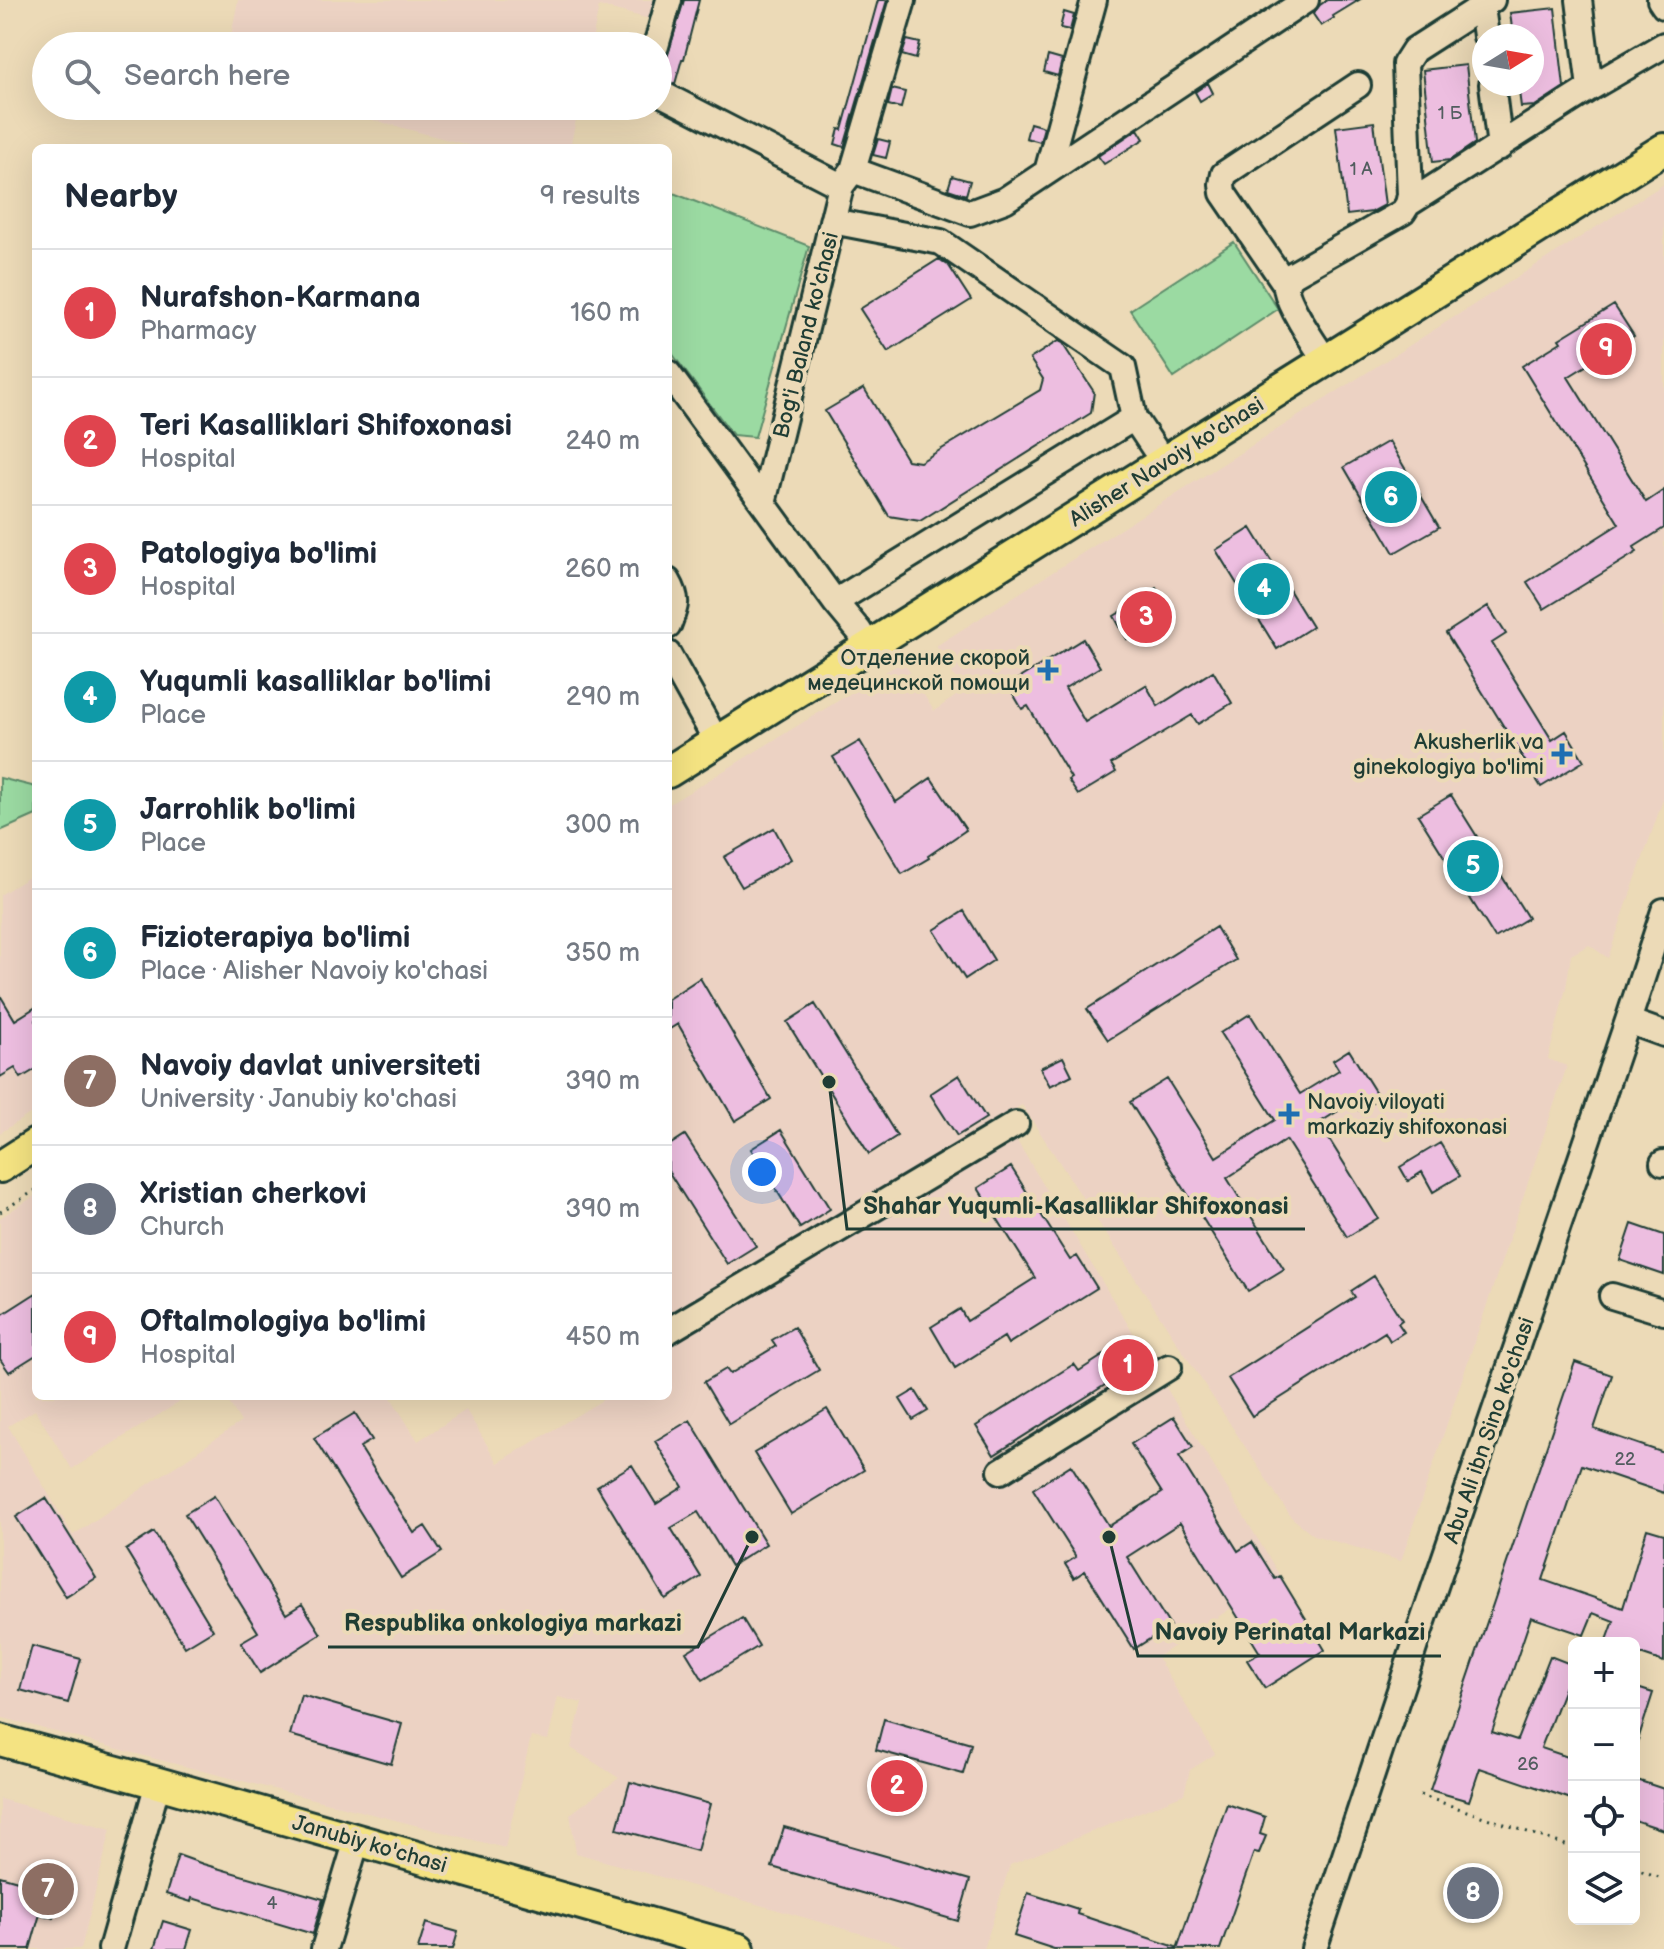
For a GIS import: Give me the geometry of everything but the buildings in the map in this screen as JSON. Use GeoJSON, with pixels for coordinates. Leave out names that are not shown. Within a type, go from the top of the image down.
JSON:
{"type":"FeatureCollection","features":[{"type":"Feature","properties":{"kind":"main road","name":"Alisher Navoiy ko'chasi"},"geometry":{"type":"LineString","coordinates":[[672,768],[712,733],[1321,353],[1664,125]]}},
{"type":"Feature","properties":{"kind":"main road","name":"Alisher Navoiy ko'chasi"},"geometry":{"type":"LineString","coordinates":[[864,638],[1154,448],[1321,353],[1664,149]]}},
{"type":"Feature","properties":{"kind":"main road","name":"Alisher Navoiy ko'chasi"},"geometry":{"type":"LineString","coordinates":[[672,747],[712,733]]}},
{"type":"Feature","properties":{"kind":"main road"},"geometry":{"type":"LineString","coordinates":[[0,1167],[32,1147]]}},
{"type":"Feature","properties":{"kind":"main road"},"geometry":{"type":"LineString","coordinates":[[0,1186],[32,1166]]}},
{"type":"Feature","properties":{"kind":"main road","name":"Janubiy ko'chasi"},"geometry":{"type":"LineString","coordinates":[[0,1740],[155,1792],[354,1849],[739,1949]]}},
{"type":"Feature","properties":{"kind":"main road","name":"Janubiy ko'chasi"},"geometry":{"type":"LineString","coordinates":[[0,1758],[155,1792]]}},
{"type":"Feature","properties":{"kind":"main road","name":"Janubiy ko'chasi"},"geometry":{"type":"LineString","coordinates":[[354,1849],[667,1949]]}},
{"type":"Feature","properties":{"kind":"street"},"geometry":{"type":"LineString","coordinates":[[660,32],[669,0]]}},
{"type":"Feature","properties":{"kind":"street","name":"Bog'i Baland ko'chasi"},"geometry":{"type":"LineString","coordinates":[[763,503],[832,221],[903,0]]}},
{"type":"Feature","properties":{"kind":"street"},"geometry":{"type":"LineString","coordinates":[[1047,172],[1094,0]]}},
{"type":"Feature","properties":{"kind":"street"},"geometry":{"type":"LineString","coordinates":[[1579,0],[1590,88]]}},
{"type":"Feature","properties":{"kind":"street"},"geometry":{"type":"LineString","coordinates":[[1660,0],[1664,6]]}},
{"type":"Feature","properties":{"kind":"street"},"geometry":{"type":"LineString","coordinates":[[672,98],[847,178],[970,213],[1005,200],[1294,3]]}},
{"type":"Feature","properties":{"kind":"street"},"geometry":{"type":"LineString","coordinates":[[1486,24],[1487,3]]}},
{"type":"Feature","properties":{"kind":"street"},"geometry":{"type":"LineString","coordinates":[[1286,285],[1292,275],[1403,212],[1410,195],[1405,64],[1414,50],[1487,3]]}},
{"type":"Feature","properties":{"kind":"street"},"geometry":{"type":"LineString","coordinates":[[1408,204],[1590,88],[1664,45]]}},
{"type":"Feature","properties":{"kind":"street"},"geometry":{"type":"LineString","coordinates":[[1321,353],[1287,296],[1286,285],[1223,193],[1222,184],[1224,174],[1358,85]]}},
{"type":"Feature","properties":{"kind":"street"},"geometry":{"type":"LineString","coordinates":[[1494,96],[1500,147]]}},
{"type":"Feature","properties":{"kind":"street"},"geometry":{"type":"LineString","coordinates":[[832,221],[941,242],[1123,367],[1134,418],[1154,448]]}},
{"type":"Feature","properties":{"kind":"street"},"geometry":{"type":"LineString","coordinates":[[672,378],[864,638]]}},
{"type":"Feature","properties":{"kind":"street"},"geometry":{"type":"LineString","coordinates":[[835,602],[1134,418]]}},
{"type":"Feature","properties":{"kind":"street"},"geometry":{"type":"LineString","coordinates":[[672,588],[677,605],[672,617]]}},
{"type":"Feature","properties":{"kind":"street"},"geometry":{"type":"LineString","coordinates":[[672,661],[712,733]]}},
{"type":"Feature","properties":{"kind":"street","name":"Abu Ali ibn Sino ko'chasi"},"geometry":{"type":"LineString","coordinates":[[1314,1949],[1424,1618],[1645,1027],[1664,911]]}},
{"type":"Feature","properties":{"kind":"street","name":"Abu Ali ibn Sino ko'chasi"},"geometry":{"type":"LineString","coordinates":[[1329,1949],[1412,1698],[1645,1027],[1664,957]]}},
{"type":"Feature","properties":{"kind":"street"},"geometry":{"type":"LineString","coordinates":[[672,1329],[1016,1124]]}},
{"type":"Feature","properties":{"kind":"street"},"geometry":{"type":"LineString","coordinates":[[1612,1296],[1664,1312]]}},
{"type":"Feature","properties":{"kind":"street"},"geometry":{"type":"LineString","coordinates":[[1001,1471],[1169,1367]]}},
{"type":"Feature","properties":{"kind":"street"},"geometry":{"type":"LineString","coordinates":[[111,1949],[155,1792]]}},
{"type":"Feature","properties":{"kind":"street"},"geometry":{"type":"LineString","coordinates":[[324,1949],[354,1849]]}},
{"type":"Feature","properties":{"kind":"path"},"geometry":{"type":"LineString","coordinates":[[0,1212],[32,1192]]}},
{"type":"Feature","properties":{"kind":"path"},"geometry":{"type":"LineString","coordinates":[[1420,1795],[1568,1846]]}},
{"type":"Feature","properties":{"kind":"path"},"geometry":{"type":"LineString","coordinates":[[1640,1870],[1664,1879]]}},
{"type":"Feature","properties":{"kind":"shaded area"},"geometry":{"type":"Polygon","coordinates":[[[238,0],[659,0],[654,20],[599,6],[594,32],[232,32],[238,0]]]}},
{"type":"Feature","properties":{"kind":"shaded area"},"geometry":{"type":"Polygon","coordinates":[[[373,120],[576,120],[571,144],[464,144],[373,120]]]}},
{"type":"Feature","properties":{"kind":"shaded area"},"geometry":{"type":"Polygon","coordinates":[[[1664,184],[1664,797],[1608,958],[1589,945],[1571,955],[1548,1059],[1567,1066],[1401,1561],[1314,1535],[1291,1517],[1022,1105],[790,1242],[803,1263],[1014,1136],[1280,1576],[1157,1657],[1215,1754],[1190,1770],[1184,1794],[1010,1865],[984,1949],[915,1949],[576,1853],[570,1814],[619,1778],[571,1748],[582,1703],[558,1697],[548,1740],[531,1737],[505,1848],[0,1717],[0,1218],[32,1198],[32,1400],[183,1400],[72,1469],[35,1410],[8,1426],[73,1535],[241,1422],[227,1400],[392,1400],[418,1441],[466,1410],[498,1463],[602,1400],[672,1400],[672,803],[903,661],[934,711],[963,691],[936,646],[1664,184]]]}},
{"type":"Feature","properties":{"kind":"shaded area"},"geometry":{"type":"Polygon","coordinates":[[[32,875],[32,1113],[0,1133],[0,895],[32,875]]]}},
{"type":"Feature","properties":{"kind":"shaded area"},"geometry":{"type":"Polygon","coordinates":[[[0,1799],[111,1829],[81,1949],[0,1949],[0,1799]]]}},
{"type":"Feature","properties":{"kind":"green space"},"geometry":{"type":"Polygon","coordinates":[[[672,193],[809,246],[755,437],[733,435],[672,353],[672,193]]]}},
{"type":"Feature","properties":{"kind":"green space"},"geometry":{"type":"Polygon","coordinates":[[[1234,242],[1278,309],[1174,378],[1130,310],[1234,242]]]}},
{"type":"Feature","properties":{"kind":"green space"},"geometry":{"type":"Polygon","coordinates":[[[0,778],[32,786],[32,817],[0,831],[0,778]]]}},
{"type":"Feature","properties":{"kind":"place","name":"Oftalmologiya bo'limi"},"geometry":{"type":"Point","coordinates":[1606,349]}},
{"type":"Feature","properties":{"kind":"place","name":"Fizioterapiya bo'limi"},"geometry":{"type":"Point","coordinates":[1391,497]}},
{"type":"Feature","properties":{"kind":"place","name":"Yuqumli kasalliklar bo'limi"},"geometry":{"type":"Point","coordinates":[1264,589]}},
{"type":"Feature","properties":{"kind":"place","name":"Patologiya bo'limi"},"geometry":{"type":"Point","coordinates":[1146,617]}},
{"type":"Feature","properties":{"kind":"place","name":"Отделение скорой медецинской помощи"},"geometry":{"type":"Point","coordinates":[1048,670]}},
{"type":"Feature","properties":{"kind":"place","name":"Akusherlik va ginekologiya bo'limi"},"geometry":{"type":"Point","coordinates":[1562,754]}},
{"type":"Feature","properties":{"kind":"place","name":"Jarrohlik bo'limi"},"geometry":{"type":"Point","coordinates":[1473,866]}},
{"type":"Feature","properties":{"kind":"place","name":"Shahar Yuqumli-Kasalliklar Shifoxonasi"},"geometry":{"type":"Point","coordinates":[829,1082]}},
{"type":"Feature","properties":{"kind":"place","name":"Navoiy viloyati markaziy shifoxonasi"},"geometry":{"type":"Point","coordinates":[1289,1114]}},
{"type":"Feature","properties":{"kind":"place","name":"Nurafshon-Karmana"},"geometry":{"type":"Point","coordinates":[1128,1365]}},
{"type":"Feature","properties":{"kind":"place","name":"Respublika onkologiya markazi"},"geometry":{"type":"Point","coordinates":[752,1537]}},
{"type":"Feature","properties":{"kind":"place","name":"Navoiy Perinatal Markazi"},"geometry":{"type":"Point","coordinates":[1109,1537]}},
{"type":"Feature","properties":{"kind":"place","name":"Teri Kasalliklari Shifoxonasi"},"geometry":{"type":"Point","coordinates":[897,1786]}},
{"type":"Feature","properties":{"kind":"place","name":"Navoiy davlat universiteti"},"geometry":{"type":"Point","coordinates":[48,1889]}},
{"type":"Feature","properties":{"kind":"place","name":"Xristian cherkovi"},"geometry":{"type":"Point","coordinates":[1473,1893]}}]}
